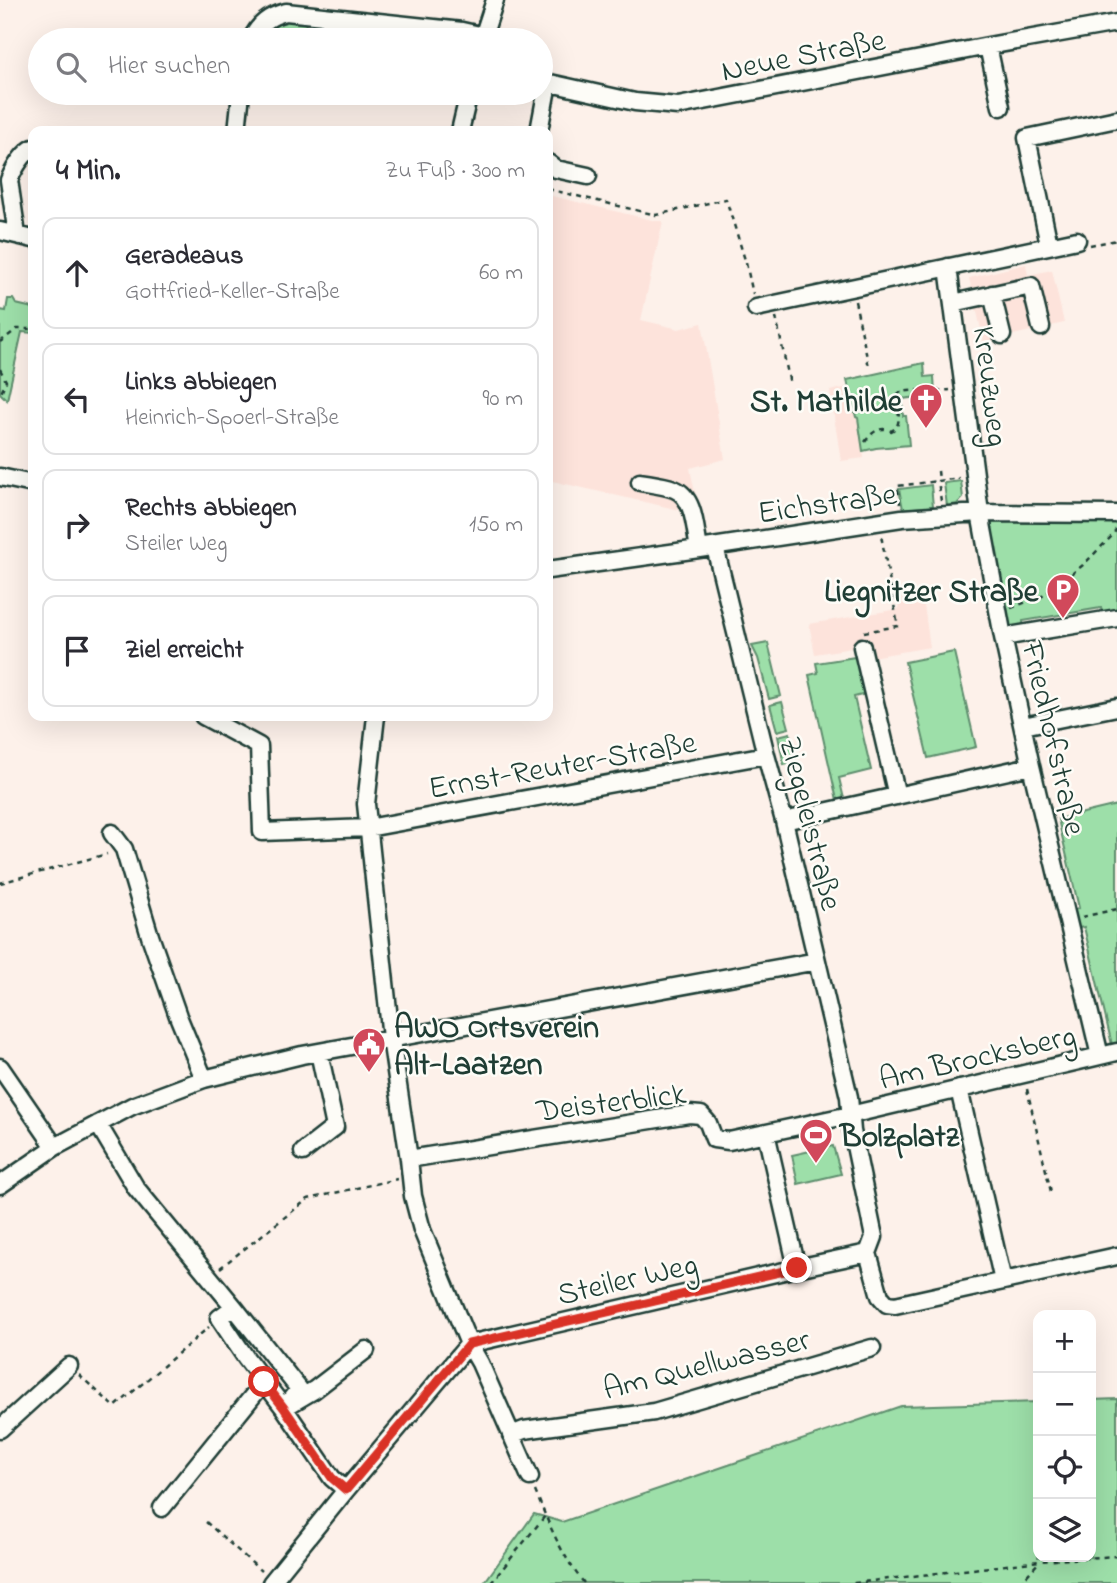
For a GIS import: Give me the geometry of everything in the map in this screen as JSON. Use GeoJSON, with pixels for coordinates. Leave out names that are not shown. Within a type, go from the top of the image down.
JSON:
{"type":"FeatureCollection","features":[{"type":"Feature","properties":{"kind":"street"},"geometry":{"type":"LineString","coordinates":[[486,28],[495,0]]}},
{"type":"Feature","properties":{"kind":"street"},"geometry":{"type":"LineString","coordinates":[[258,28],[276,14],[286,12],[434,28]]}},
{"type":"Feature","properties":{"kind":"street","name":"Neue Straße"},"geometry":{"type":"LineString","coordinates":[[553,84],[635,102],[678,106],[1117,23]]}},
{"type":"Feature","properties":{"kind":"street"},"geometry":{"type":"LineString","coordinates":[[988,46],[1001,107]]}},
{"type":"Feature","properties":{"kind":"street"},"geometry":{"type":"LineString","coordinates":[[238,126],[240,105]]}},
{"type":"Feature","properties":{"kind":"street"},"geometry":{"type":"LineString","coordinates":[[461,126],[466,105]]}},
{"type":"Feature","properties":{"kind":"street"},"geometry":{"type":"LineString","coordinates":[[540,126],[542,105]]}},
{"type":"Feature","properties":{"kind":"street"},"geometry":{"type":"LineString","coordinates":[[1049,245],[1027,138],[1117,119]]}},
{"type":"Feature","properties":{"kind":"street"},"geometry":{"type":"LineString","coordinates":[[25,237],[9,180],[28,150]]}},
{"type":"Feature","properties":{"kind":"street"},"geometry":{"type":"LineString","coordinates":[[553,167],[588,176]]}},
{"type":"Feature","properties":{"kind":"street"},"geometry":{"type":"LineString","coordinates":[[0,230],[25,237]]}},
{"type":"Feature","properties":{"kind":"street"},"geometry":{"type":"LineString","coordinates":[[756,307],[1077,240]]}},
{"type":"Feature","properties":{"kind":"street","name":"Kreuzweg"},"geometry":{"type":"LineString","coordinates":[[948,267],[979,513]]}},
{"type":"Feature","properties":{"kind":"street"},"geometry":{"type":"LineString","coordinates":[[953,303],[1031,286],[1041,327]]}},
{"type":"Feature","properties":{"kind":"street"},"geometry":{"type":"LineString","coordinates":[[992,294],[1002,335]]}},
{"type":"Feature","properties":{"kind":"street"},"geometry":{"type":"LineString","coordinates":[[0,477],[28,483]]}},
{"type":"Feature","properties":{"kind":"street","name":"Ziegeleistraße"},"geometry":{"type":"LineString","coordinates":[[640,482],[675,489],[686,498],[707,548],[784,821],[849,1097],[852,1131],[874,1237],[868,1253],[880,1296],[887,1304],[895,1305],[1003,1281]]}},
{"type":"Feature","properties":{"kind":"street","name":"Eichstraße"},"geometry":{"type":"LineString","coordinates":[[553,569],[902,518],[979,513],[1117,514]]}},
{"type":"Feature","properties":{"kind":"street","name":"Friedhofstraße"},"geometry":{"type":"LineString","coordinates":[[979,513],[1031,766],[1100,1056]]}},
{"type":"Feature","properties":{"kind":"street"},"geometry":{"type":"LineString","coordinates":[[1003,637],[1117,618]]}},
{"type":"Feature","properties":{"kind":"street"},"geometry":{"type":"LineString","coordinates":[[862,647],[897,796]]}},
{"type":"Feature","properties":{"kind":"street"},"geometry":{"type":"LineString","coordinates":[[1023,726],[1117,707]]}},
{"type":"Feature","properties":{"kind":"street","name":"Ernst-Reuter-Straße"},"geometry":{"type":"LineString","coordinates":[[212,721],[259,746],[262,832],[368,828],[766,755]]}},
{"type":"Feature","properties":{"kind":"street"},"geometry":{"type":"LineString","coordinates":[[375,721],[366,804],[391,1038],[413,1196],[422,1230],[469,1344],[530,1477]]}},
{"type":"Feature","properties":{"kind":"street"},"geometry":{"type":"LineString","coordinates":[[784,821],[1031,766]]}},
{"type":"Feature","properties":{"kind":"street"},"geometry":{"type":"LineString","coordinates":[[112,832],[124,849],[150,936],[204,1079]]}},
{"type":"Feature","properties":{"kind":"street"},"geometry":{"type":"LineString","coordinates":[[0,1185],[55,1147],[98,1124],[132,1107],[204,1079],[391,1038],[817,961]]}},
{"type":"Feature","properties":{"kind":"street"},"geometry":{"type":"LineString","coordinates":[[303,1152],[335,1127],[319,1052]]}},
{"type":"Feature","properties":{"kind":"street","name":"Am Brocksberg"},"geometry":{"type":"LineString","coordinates":[[766,1133],[1117,1052]]}},
{"type":"Feature","properties":{"kind":"street"},"geometry":{"type":"LineString","coordinates":[[0,1067],[55,1147]]}},
{"type":"Feature","properties":{"kind":"street"},"geometry":{"type":"LineString","coordinates":[[959,1089],[960,1130],[1003,1281],[1117,1256]]}},
{"type":"Feature","properties":{"kind":"street","name":"Deisterblick"},"geometry":{"type":"LineString","coordinates":[[409,1159],[689,1114],[701,1115],[715,1139],[729,1141],[766,1133]]}},
{"type":"Feature","properties":{"kind":"street"},"geometry":{"type":"LineString","coordinates":[[98,1124],[136,1188],[299,1389],[284,1408]]}},
{"type":"Feature","properties":{"kind":"street"},"geometry":{"type":"LineString","coordinates":[[766,1133],[797,1268]]}},
{"type":"Feature","properties":{"kind":"street","name":"Steiler Weg"},"geometry":{"type":"LineString","coordinates":[[469,1344],[868,1253]]}},
{"type":"Feature","properties":{"kind":"street"},"geometry":{"type":"LineString","coordinates":[[234,1307],[219,1318],[332,1478],[346,1490]]}},
{"type":"Feature","properties":{"kind":"street"},"geometry":{"type":"LineString","coordinates":[[272,1582],[469,1344]]}},
{"type":"Feature","properties":{"kind":"street","name":"Am Quellwasser"},"geometry":{"type":"LineString","coordinates":[[511,1435],[524,1430],[654,1412],[872,1348]]}},
{"type":"Feature","properties":{"kind":"street"},"geometry":{"type":"LineString","coordinates":[[284,1408],[314,1390],[366,1350]]}},
{"type":"Feature","properties":{"kind":"street"},"geometry":{"type":"LineString","coordinates":[[0,1429],[69,1366]]}},
{"type":"Feature","properties":{"kind":"street"},"geometry":{"type":"LineString","coordinates":[[162,1507],[264,1382]]}},
{"type":"Feature","properties":{"kind":"path"},"geometry":{"type":"LineString","coordinates":[[553,190],[656,215],[726,199],[746,263],[756,307]]}},
{"type":"Feature","properties":{"kind":"path"},"geometry":{"type":"LineString","coordinates":[[1077,240],[1083,247],[1117,240]]}},
{"type":"Feature","properties":{"kind":"path"},"geometry":{"type":"LineString","coordinates":[[852,287],[869,367]]}},
{"type":"Feature","properties":{"kind":"path"},"geometry":{"type":"LineString","coordinates":[[774,304],[790,384]]}},
{"type":"Feature","properties":{"kind":"path"},"geometry":{"type":"LineString","coordinates":[[0,342],[17,329],[28,329]]}},
{"type":"Feature","properties":{"kind":"path"},"geometry":{"type":"LineString","coordinates":[[0,369],[6,381],[0,396]]}},
{"type":"Feature","properties":{"kind":"path"},"geometry":{"type":"LineString","coordinates":[[865,442],[873,432],[880,429],[896,429],[896,401],[899,393],[964,389]]}},
{"type":"Feature","properties":{"kind":"path"},"geometry":{"type":"LineString","coordinates":[[938,471],[943,515]]}},
{"type":"Feature","properties":{"kind":"path"},"geometry":{"type":"LineString","coordinates":[[902,518],[897,486],[975,477]]}},
{"type":"Feature","properties":{"kind":"path"},"geometry":{"type":"LineString","coordinates":[[862,647],[860,632],[898,626],[878,522]]}},
{"type":"Feature","properties":{"kind":"path"},"geometry":{"type":"LineString","coordinates":[[998,613],[1045,595],[1083,565],[1114,534],[1117,527]]}},
{"type":"Feature","properties":{"kind":"path"},"geometry":{"type":"LineString","coordinates":[[0,883],[124,849]]}},
{"type":"Feature","properties":{"kind":"path"},"geometry":{"type":"LineString","coordinates":[[1068,920],[1117,909]]}},
{"type":"Feature","properties":{"kind":"path"},"geometry":{"type":"LineString","coordinates":[[1024,1074],[1051,1192]]}},
{"type":"Feature","properties":{"kind":"path"},"geometry":{"type":"LineString","coordinates":[[209,1276],[308,1199],[411,1176]]}},
{"type":"Feature","properties":{"kind":"path"},"geometry":{"type":"LineString","coordinates":[[69,1366],[115,1407],[219,1318]]}},
{"type":"Feature","properties":{"kind":"path"},"geometry":{"type":"LineString","coordinates":[[530,1477],[569,1565],[584,1583]]}},
{"type":"Feature","properties":{"kind":"path"},"geometry":{"type":"LineString","coordinates":[[491,1583],[545,1516]]}},
{"type":"Feature","properties":{"kind":"path"},"geometry":{"type":"LineString","coordinates":[[206,1522],[272,1582]]}},
{"type":"Feature","properties":{"kind":"path"},"geometry":{"type":"LineString","coordinates":[[1096,1557],[1117,1556]]}},
{"type":"Feature","properties":{"kind":"path"},"geometry":{"type":"LineString","coordinates":[[854,1583],[1033,1562]]}},
{"type":"Feature","properties":{"kind":"path"},"geometry":{"type":"LineString","coordinates":[[1020,1583],[1040,1562]]}},
{"type":"Feature","properties":{"kind":"shaded area"},"geometry":{"type":"Polygon","coordinates":[[[553,196],[663,221],[641,320],[679,329],[702,323],[725,459],[690,468],[698,508],[684,511],[553,481],[553,196]]]}},
{"type":"Feature","properties":{"kind":"shaded area"},"geometry":{"type":"Polygon","coordinates":[[[1026,264],[1028,275],[1052,270],[1064,323],[984,342],[969,278],[1026,264]]]}},
{"type":"Feature","properties":{"kind":"shaded area"},"geometry":{"type":"Polygon","coordinates":[[[924,363],[925,377],[934,376],[935,395],[902,399],[909,445],[863,451],[864,458],[841,461],[830,391],[848,387],[847,380],[924,363]]]}},
{"type":"Feature","properties":{"kind":"shaded area"},"geometry":{"type":"Polygon","coordinates":[[[915,592],[917,606],[924,605],[930,647],[866,658],[864,646],[815,654],[809,624],[899,609],[897,595],[915,592]]]}},
{"type":"Feature","properties":{"kind":"green space"},"geometry":{"type":"Polygon","coordinates":[[[290,20],[306,22],[305,28],[269,28],[290,20]]]}},
{"type":"Feature","properties":{"kind":"green space"},"geometry":{"type":"Polygon","coordinates":[[[8,299],[28,307],[28,333],[22,332],[7,400],[0,393],[0,310],[6,311],[8,299]]]}},
{"type":"Feature","properties":{"kind":"green space"},"geometry":{"type":"Polygon","coordinates":[[[924,363],[925,377],[934,376],[935,395],[902,399],[909,445],[863,451],[858,418],[847,380],[924,363]]]}},
{"type":"Feature","properties":{"kind":"green space"},"geometry":{"type":"Polygon","coordinates":[[[961,481],[963,498],[957,504],[947,506],[944,483],[961,481]]]}},
{"type":"Feature","properties":{"kind":"green space"},"geometry":{"type":"Polygon","coordinates":[[[931,485],[933,506],[903,509],[899,489],[931,485]]]}},
{"type":"Feature","properties":{"kind":"green space"},"geometry":{"type":"Polygon","coordinates":[[[982,516],[1117,518],[1117,617],[1103,619],[1101,608],[1023,621],[1024,632],[1007,635],[982,516]]]}},
{"type":"Feature","properties":{"kind":"green space"},"geometry":{"type":"Polygon","coordinates":[[[768,643],[781,696],[769,699],[752,646],[768,643]]]}},
{"type":"Feature","properties":{"kind":"green space"},"geometry":{"type":"Polygon","coordinates":[[[954,652],[976,747],[928,758],[905,662],[954,652]]]}},
{"type":"Feature","properties":{"kind":"green space"},"geometry":{"type":"Polygon","coordinates":[[[862,656],[870,693],[854,697],[871,770],[839,778],[844,799],[837,800],[809,675],[818,673],[816,663],[862,656]]]}},
{"type":"Feature","properties":{"kind":"green space"},"geometry":{"type":"Polygon","coordinates":[[[782,702],[789,728],[777,731],[770,705],[782,702]]]}},
{"type":"Feature","properties":{"kind":"green space"},"geometry":{"type":"Polygon","coordinates":[[[790,733],[796,762],[784,765],[778,736],[790,733]]]}},
{"type":"Feature","properties":{"kind":"green space"},"geometry":{"type":"Polygon","coordinates":[[[1117,805],[1117,1052],[1114,1053],[1084,927],[1070,930],[1066,911],[1079,908],[1058,819],[1117,805]]]}},
{"type":"Feature","properties":{"kind":"green space","name":"Bolzplatz"},"geometry":{"type":"Polygon","coordinates":[[[833,1146],[841,1174],[798,1184],[792,1155],[833,1146]]]}},
{"type":"Feature","properties":{"kind":"green space"},"geometry":{"type":"Polygon","coordinates":[[[1117,1399],[1117,1583],[484,1583],[534,1514],[562,1522],[901,1406],[1033,1402],[1033,1562],[1096,1562],[1096,1400],[1117,1399]]]}},
{"type":"Feature","properties":{"kind":"place","name":"St. Mathilde"},"geometry":{"type":"Point","coordinates":[926,430]}},
{"type":"Feature","properties":{"kind":"place","name":"Liegnitzer Straße"},"geometry":{"type":"Point","coordinates":[1063,620]}},
{"type":"Feature","properties":{"kind":"place","name":"AWO Ortsverein Alt-Laatzen"},"geometry":{"type":"Point","coordinates":[369,1074]}},
{"type":"Feature","properties":{"kind":"place","name":"Bolzplatz"},"geometry":{"type":"Point","coordinates":[816,1165]}},
{"type":"Feature","properties":{"kind":"route"},"geometry":{"type":"LineString","coordinates":[[264,1382],[332,1478],[346,1490],[469,1344],[797,1268]]}}]}
